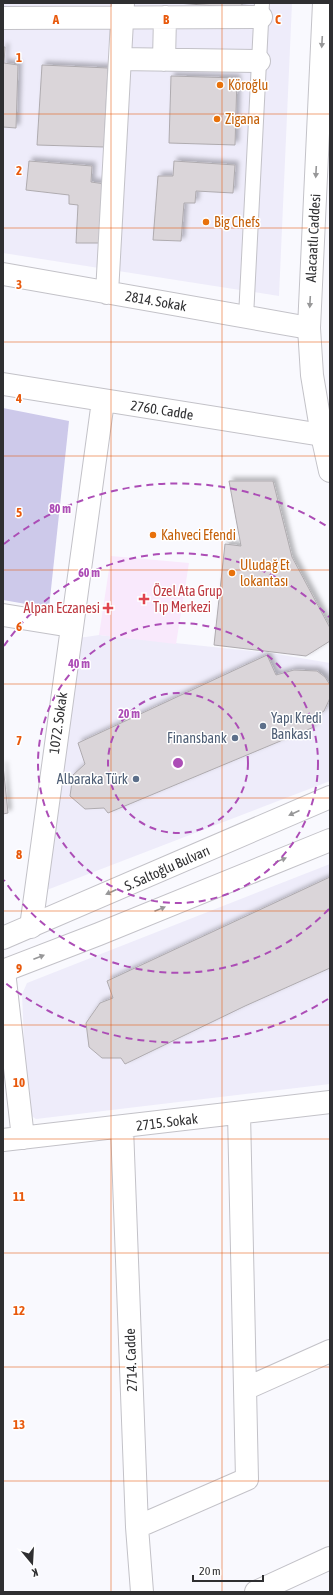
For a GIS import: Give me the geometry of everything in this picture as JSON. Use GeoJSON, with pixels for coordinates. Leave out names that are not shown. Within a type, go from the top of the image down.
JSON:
{"type":"FeatureCollection","features":[{"type":"Feature","properties":{"kind":"street","name":"Alacaatlı Caddesi"},"geometry":{"type":"LineString","coordinates":[[324,3],[309,328],[312,374],[322,435],[330,471]]}},
{"type":"Feature","properties":{"kind":"street"},"geometry":{"type":"LineString","coordinates":[[3,18],[123,10],[165,17],[261,10]]}},
{"type":"Feature","properties":{"kind":"street"},"geometry":{"type":"LineString","coordinates":[[107,292],[123,10]]}},
{"type":"Feature","properties":{"kind":"street"},"geometry":{"type":"LineString","coordinates":[[164,60],[165,17]]}},
{"type":"Feature","properties":{"kind":"street"},"geometry":{"type":"LineString","coordinates":[[120,59],[259,61]]}},
{"type":"Feature","properties":{"kind":"street","name":"2814. Sokak"},"geometry":{"type":"LineString","coordinates":[[3,274],[309,328]]}},
{"type":"Feature","properties":{"kind":"street","name":"2760. Cadde"},"geometry":{"type":"LineString","coordinates":[[3,384],[322,435]]}},
{"type":"Feature","properties":{"kind":"street","name":"1072. Sokak"},"geometry":{"type":"LineString","coordinates":[[31,927],[103,401]]}},
{"type":"Feature","properties":{"kind":"street"},"geometry":{"type":"LineString","coordinates":[[3,615],[71,626]]}},
{"type":"Feature","properties":{"kind":"street","name":"S. Saltoğlu Bulvarı"},"geometry":{"type":"LineString","coordinates":[[3,938],[330,797]]}},
{"type":"Feature","properties":{"kind":"street"},"geometry":{"type":"LineString","coordinates":[[13,1139],[3,971],[99,934],[330,840]]}},
{"type":"Feature","properties":{"kind":"street","name":"2715. Sokak"},"geometry":{"type":"LineString","coordinates":[[13,1139],[330,1102]]}},
{"type":"Feature","properties":{"kind":"street"},"geometry":{"type":"LineString","coordinates":[[137,1527],[247,1478],[239,1113]]}},
{"type":"Feature","properties":{"kind":"street","name":"2714. Cadde"},"geometry":{"type":"LineString","coordinates":[[122,1127],[137,1527],[142,1592]]}},
{"type":"Feature","properties":{"kind":"street"},"geometry":{"type":"LineString","coordinates":[[245,1389],[330,1351]]}},
{"type":"Feature","properties":{"kind":"street"},"geometry":{"type":"LineString","coordinates":[[256,1592],[330,1558]]}},
{"type":"Feature","properties":{"kind":"lane"},"geometry":{"type":"LineString","coordinates":[[246,317],[261,10]]}},
{"type":"Feature","properties":{"kind":"shaded area"},"geometry":{"type":"Polygon","coordinates":[[[3,3],[292,3],[279,296],[3,253],[3,3]]]}},
{"type":"Feature","properties":{"kind":"shaded area"},"geometry":{"type":"Polygon","coordinates":[[[3,408],[69,421],[49,608],[3,600],[3,408]]]}},
{"type":"Feature","properties":{"kind":"shaded area","name":"Özel Ata Grup Tıp Merkezi"},"geometry":{"type":"Polygon","coordinates":[[[111,556],[189,563],[176,644],[99,635],[111,556]]]}},
{"type":"Feature","properties":{"kind":"shaded area"},"geometry":{"type":"Polygon","coordinates":[[[99,635],[271,653],[330,663],[330,781],[39,893],[72,639],[99,635]]]}},
{"type":"Feature","properties":{"kind":"shaded area"},"geometry":{"type":"Polygon","coordinates":[[[330,864],[330,1084],[36,1119],[27,1113],[22,994],[27,983],[330,864]]]}},
{"type":"Feature","properties":{"kind":"building"},"geometry":{"type":"Polygon","coordinates":[[[177,3],[242,3],[242,8],[177,3]]]}},
{"type":"Feature","properties":{"kind":"building"},"geometry":{"type":"Polygon","coordinates":[[[3,47],[5,47],[4,63],[18,65],[16,128],[3,127],[3,47]]]}},
{"type":"Feature","properties":{"kind":"building"},"geometry":{"type":"Polygon","coordinates":[[[42,65],[108,68],[104,147],[37,145],[42,65]]]}},
{"type":"Feature","properties":{"kind":"building"},"geometry":{"type":"Polygon","coordinates":[[[171,76],[237,78],[235,145],[169,143],[171,76]]]}},
{"type":"Feature","properties":{"kind":"building"},"geometry":{"type":"Polygon","coordinates":[[[29,161],[92,166],[91,182],[105,184],[103,243],[76,243],[78,205],[69,204],[69,195],[26,190],[29,161]]]}},
{"type":"Feature","properties":{"kind":"building"},"geometry":{"type":"Polygon","coordinates":[[[174,161],[235,165],[233,193],[196,191],[195,203],[184,203],[181,241],[153,240],[158,176],[173,176],[174,161]]]}},
{"type":"Feature","properties":{"kind":"building"},"geometry":{"type":"Polygon","coordinates":[[[229,481],[273,481],[292,557],[330,628],[330,641],[306,656],[214,645],[225,544],[241,546],[229,481]]]}},
{"type":"Feature","properties":{"kind":"building"},"geometry":{"type":"Polygon","coordinates":[[[267,655],[276,675],[294,670],[317,671],[325,677],[330,685],[330,698],[324,711],[311,720],[314,727],[108,813],[104,808],[85,809],[70,796],[73,775],[85,764],[78,743],[267,655]]]}},
{"type":"Feature","properties":{"kind":"building"},"geometry":{"type":"Polygon","coordinates":[[[3,765],[8,813],[3,814],[3,765]]]}},
{"type":"Feature","properties":{"kind":"building"},"geometry":{"type":"Polygon","coordinates":[[[330,877],[330,968],[245,1006],[125,1064],[121,1058],[102,1058],[89,1047],[86,1023],[100,1003],[113,998],[107,981],[330,877]]]}},
{"type":"Feature","properties":{"kind":"place","name":"Köroğlu"},"geometry":{"type":"Point","coordinates":[220,85]}},
{"type":"Feature","properties":{"kind":"place","name":"Zigana"},"geometry":{"type":"Point","coordinates":[217,119]}},
{"type":"Feature","properties":{"kind":"place","name":"Big Chefs"},"geometry":{"type":"Point","coordinates":[206,222]}},
{"type":"Feature","properties":{"kind":"place","name":"Kahveci Efendi"},"geometry":{"type":"Point","coordinates":[153,535]}},
{"type":"Feature","properties":{"kind":"place","name":"Uludağ Et lokantası"},"geometry":{"type":"Point","coordinates":[232,573]}},
{"type":"Feature","properties":{"kind":"place","name":"Özel Ata Grup Tıp Merkezi"},"geometry":{"type":"Point","coordinates":[144,599]}},
{"type":"Feature","properties":{"kind":"place","name":"Alpan Eczanesi"},"geometry":{"type":"Point","coordinates":[108,608]}},
{"type":"Feature","properties":{"kind":"place","name":"Yapı Kredi Bankası"},"geometry":{"type":"Point","coordinates":[263,726]}},
{"type":"Feature","properties":{"kind":"place","name":"Finansbank"},"geometry":{"type":"Point","coordinates":[235,738]}},
{"type":"Feature","properties":{"kind":"place","name":"Albaraka Türk"},"geometry":{"type":"Point","coordinates":[136,779]}}]}
